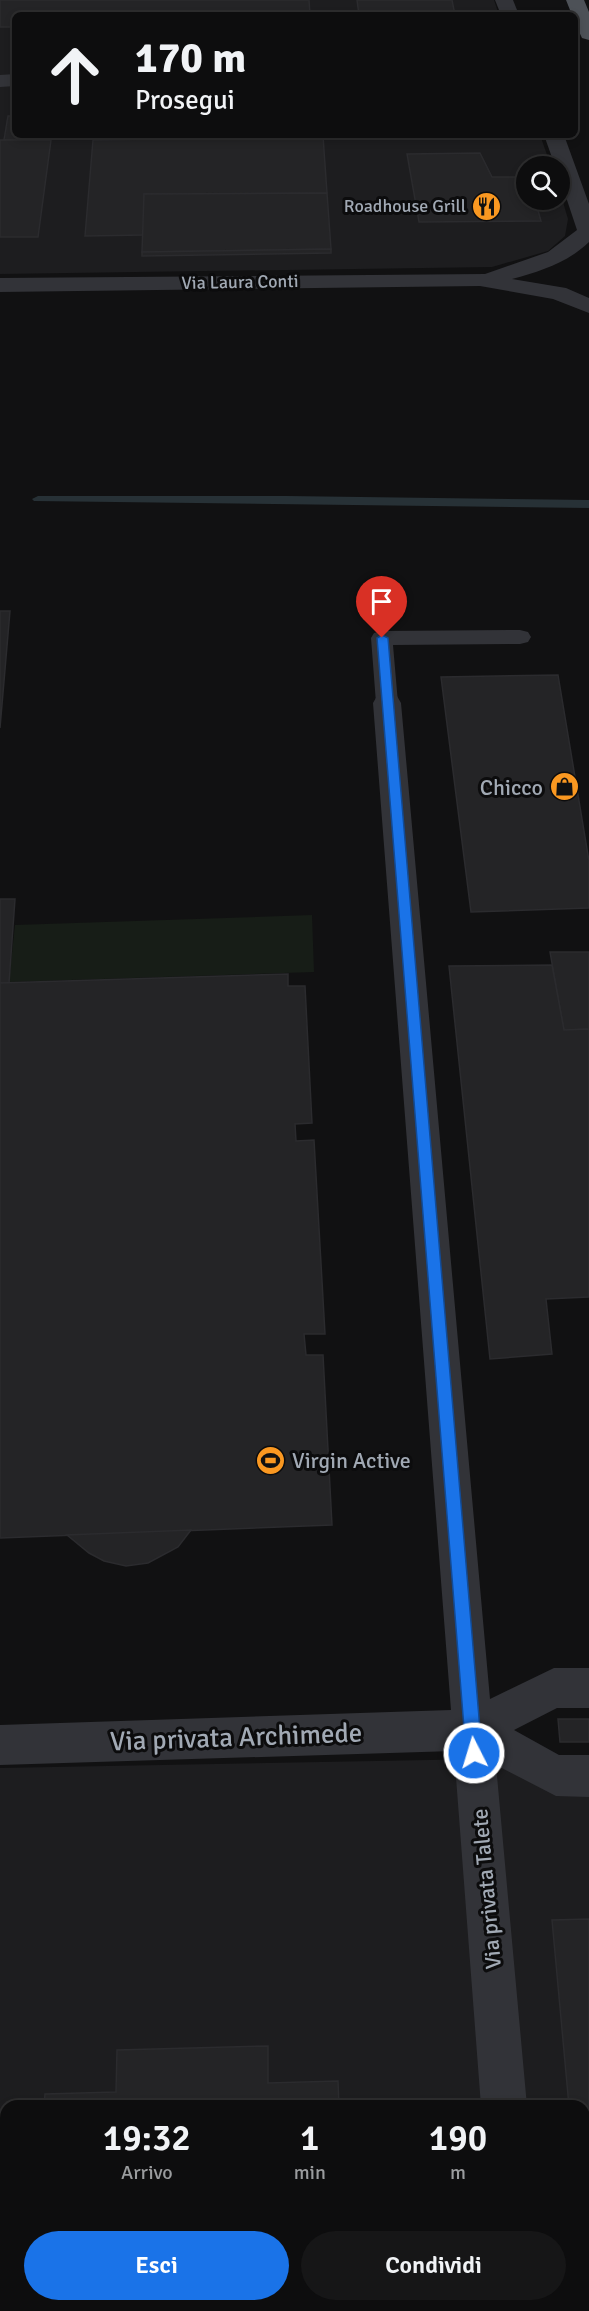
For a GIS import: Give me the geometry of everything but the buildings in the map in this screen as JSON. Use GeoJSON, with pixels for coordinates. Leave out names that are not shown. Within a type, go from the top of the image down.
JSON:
{"type":"FeatureCollection","features":[{"type":"Feature","properties":{"kind":"main road"},"geometry":{"type":"LineString","coordinates":[[575,0],[589,34]]}},
{"type":"Feature","properties":{"kind":"street"},"geometry":{"type":"LineString","coordinates":[[555,138],[589,232]]}},
{"type":"Feature","properties":{"kind":"street","name":"Via Laura Conti"},"geometry":{"type":"LineString","coordinates":[[480,280],[546,263],[572,249],[589,232]]}},
{"type":"Feature","properties":{"kind":"street","name":"Via Laura Conti"},"geometry":{"type":"LineString","coordinates":[[0,285],[480,280],[558,293],[589,306]]}},
{"type":"Feature","properties":{"kind":"street","name":"Via privata Talete"},"geometry":{"type":"LineString","coordinates":[[387,703],[503,2100]]}},
{"type":"Feature","properties":{"kind":"street"},"geometry":{"type":"LineString","coordinates":[[472,1730],[554,1688],[589,1688]]}},
{"type":"Feature","properties":{"kind":"street"},"geometry":{"type":"LineString","coordinates":[[472,1730],[556,1775],[589,1776]]}},
{"type":"Feature","properties":{"kind":"street","name":"Via privata Archimede"},"geometry":{"type":"LineString","coordinates":[[0,1745],[472,1730]]}},
{"type":"Feature","properties":{"kind":"lane"},"geometry":{"type":"LineString","coordinates":[[387,703],[382,638],[520,637]]}},
{"type":"Feature","properties":{"kind":"shaded area"},"geometry":{"type":"Polygon","coordinates":[[[0,0],[494,0],[498,12],[12,12],[12,138],[541,138],[547,156],[516,156],[516,210],[565,210],[568,219],[565,236],[548,251],[492,267],[0,274],[0,0]]]}},
{"type":"Feature","properties":{"kind":"shaded area"},"geometry":{"type":"Polygon","coordinates":[[[312,915],[314,972],[9,982],[15,925],[312,915]]]}},
{"type":"Feature","properties":{"kind":"shaded area"},"geometry":{"type":"Polygon","coordinates":[[[589,1757],[589,2100],[0,2100],[0,1768],[589,1757]]]}},
{"type":"Feature","properties":{"kind":"waterway"},"geometry":{"type":"LineString","coordinates":[[38,499],[287,499],[589,504]]}},
{"type":"Feature","properties":{"kind":"place","name":"Roadhouse Grill"},"geometry":{"type":"Point","coordinates":[487,206]}},
{"type":"Feature","properties":{"kind":"place","name":"Chicco"},"geometry":{"type":"Point","coordinates":[564,787]}},
{"type":"Feature","properties":{"kind":"place","name":"Virgin Active"},"geometry":{"type":"Point","coordinates":[271,1460]}},
{"type":"Feature","properties":{"kind":"route"},"geometry":{"type":"LineString","coordinates":[[382,638],[474,1753]]}}]}
